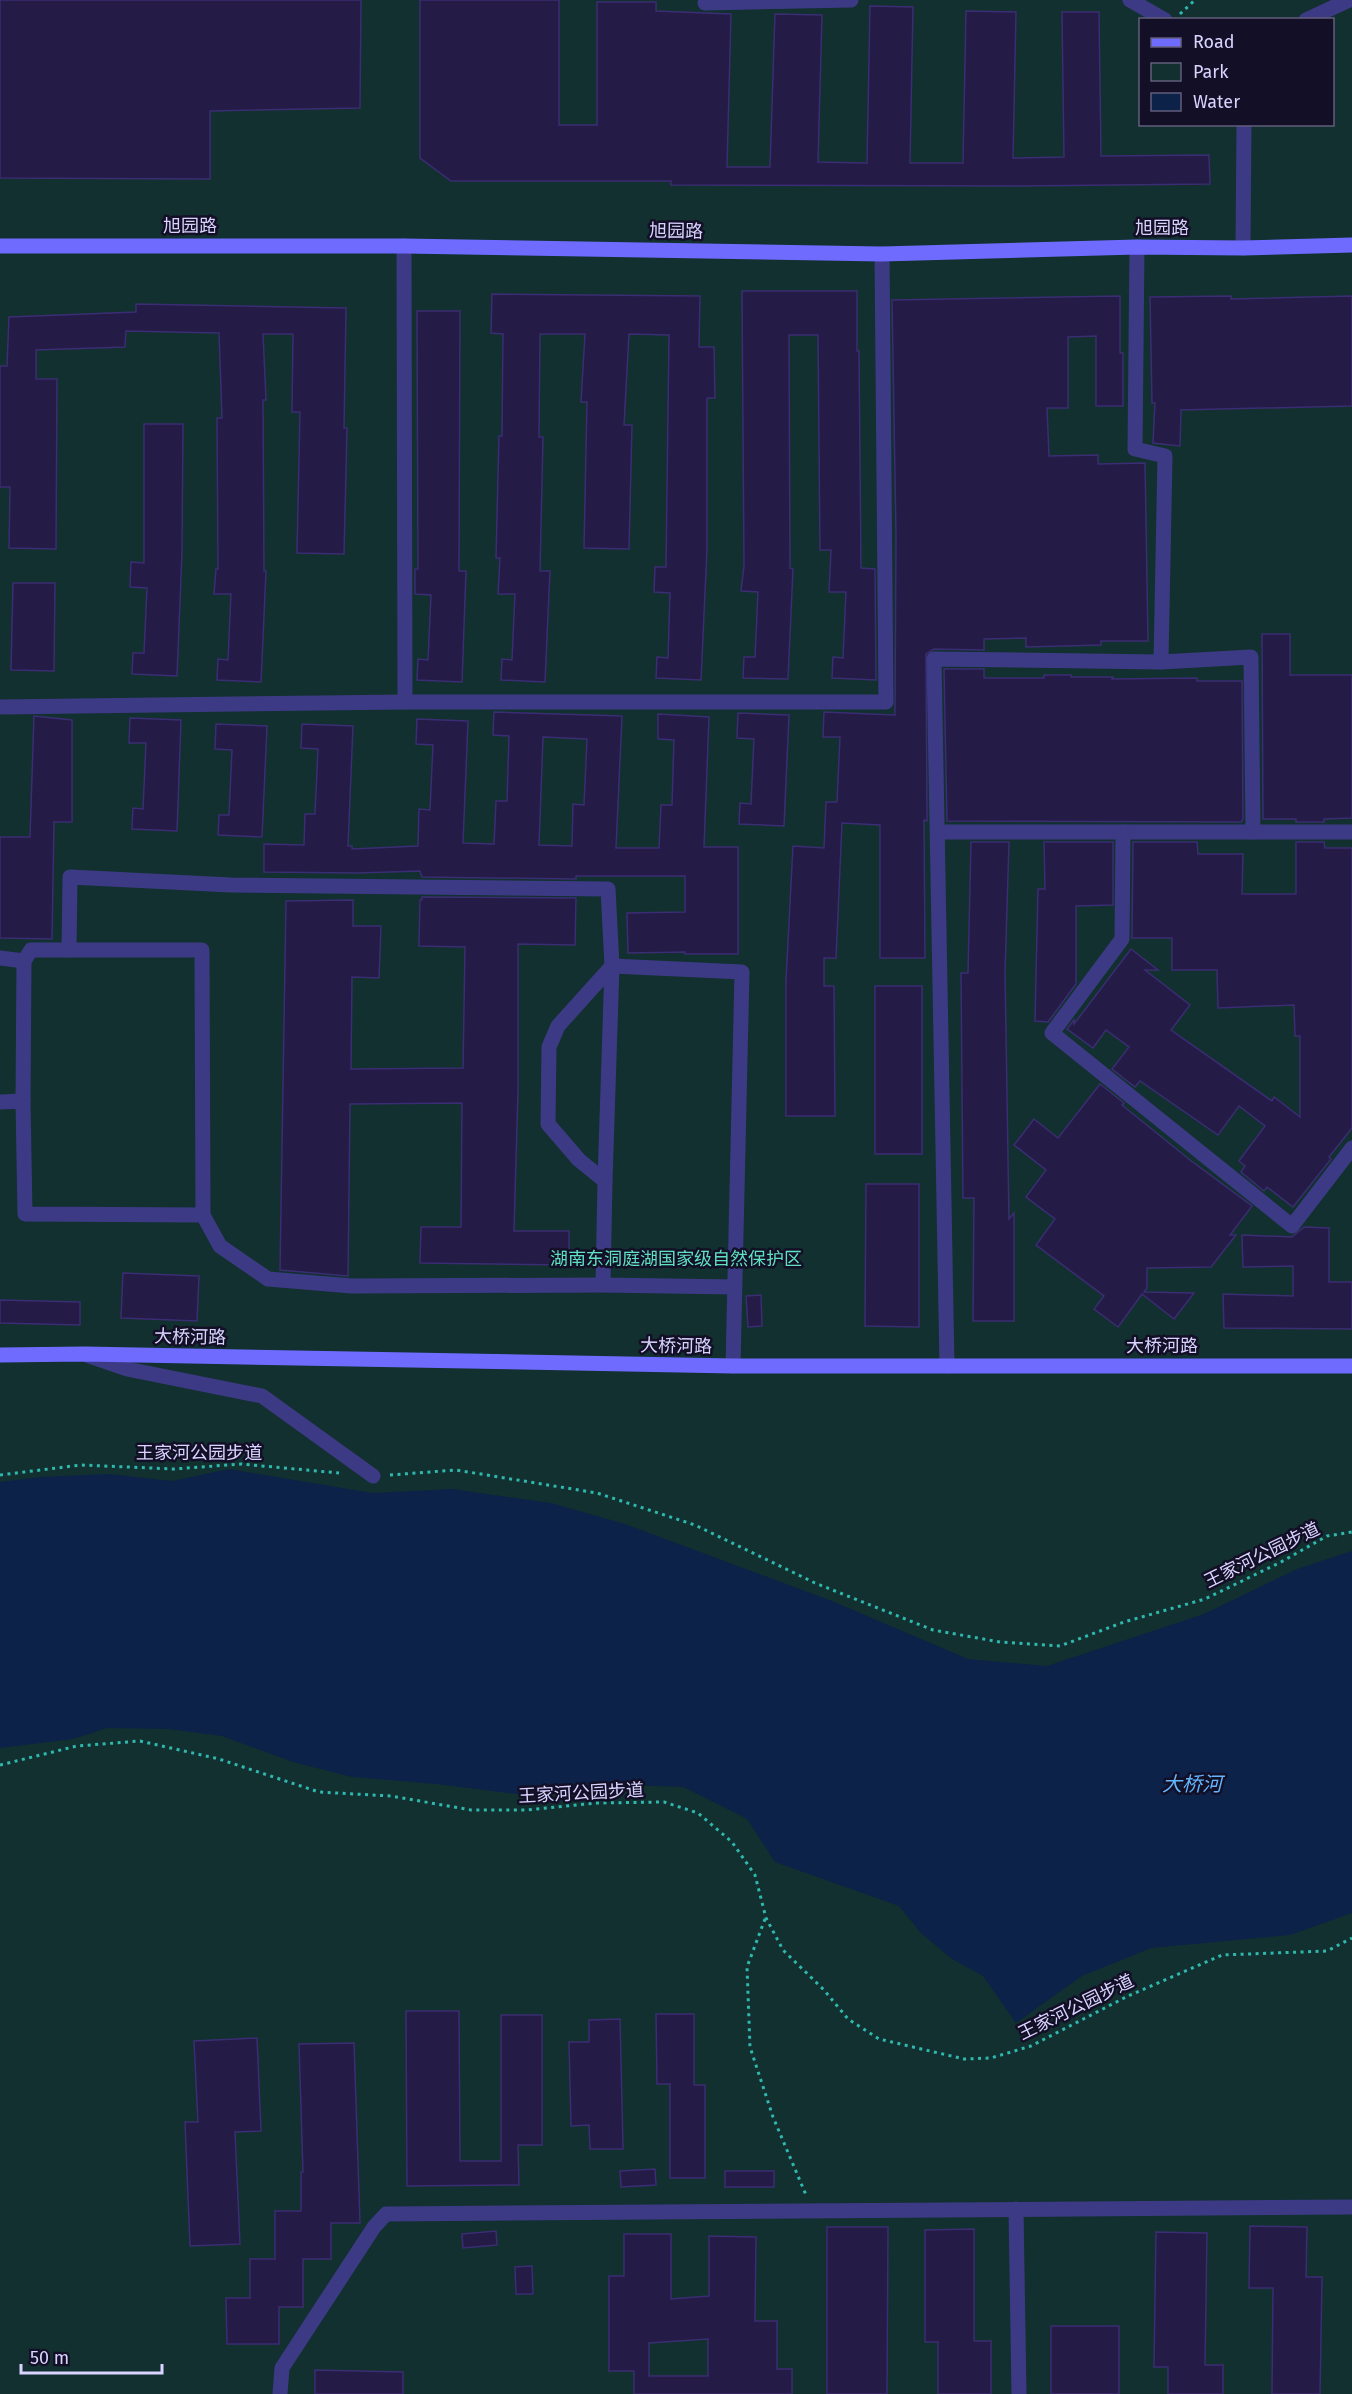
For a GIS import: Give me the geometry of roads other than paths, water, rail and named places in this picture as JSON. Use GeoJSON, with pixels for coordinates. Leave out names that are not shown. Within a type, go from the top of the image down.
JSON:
{"type":"FeatureCollection","features":[{"type":"Feature","properties":{"kind":"street"},"geometry":{"type":"LineString","coordinates":[[705,3],[851,0]]}},
{"type":"Feature","properties":{"kind":"street"},"geometry":{"type":"LineString","coordinates":[[1130,0],[1171,18]]}},
{"type":"Feature","properties":{"kind":"street"},"geometry":{"type":"LineString","coordinates":[[1310,18],[1349,0]]}},
{"type":"Feature","properties":{"kind":"street"},"geometry":{"type":"LineString","coordinates":[[1243,248],[1244,126]]}},
{"type":"Feature","properties":{"kind":"street","name":"旭园路"},"geometry":{"type":"LineString","coordinates":[[0,246],[404,246],[882,254],[1137,247],[1243,248],[1352,245]]}},
{"type":"Feature","properties":{"kind":"street"},"geometry":{"type":"LineString","coordinates":[[404,246],[405,702]]}},
{"type":"Feature","properties":{"kind":"street"},"geometry":{"type":"LineString","coordinates":[[1137,247],[1135,449],[1165,456],[1161,662]]}},
{"type":"Feature","properties":{"kind":"street"},"geometry":{"type":"LineString","coordinates":[[0,707],[405,702],[886,702],[882,254]]}},
{"type":"Feature","properties":{"kind":"street"},"geometry":{"type":"LineString","coordinates":[[947,1366],[934,658],[1161,662],[1251,657],[1253,832]]}},
{"type":"Feature","properties":{"kind":"street"},"geometry":{"type":"LineString","coordinates":[[938,832],[1352,832]]}},
{"type":"Feature","properties":{"kind":"street"},"geometry":{"type":"LineString","coordinates":[[1123,832],[1122,939],[1052,1033],[1292,1226],[1352,1148]]}},
{"type":"Feature","properties":{"kind":"street"},"geometry":{"type":"LineString","coordinates":[[69,950],[70,876],[231,885],[608,890],[612,966],[603,1285]]}},
{"type":"Feature","properties":{"kind":"street"},"geometry":{"type":"LineString","coordinates":[[203,1215],[25,1214],[24,961],[31,950],[202,950],[203,1215],[220,1246],[268,1279],[352,1286],[735,1287]]}},
{"type":"Feature","properties":{"kind":"street"},"geometry":{"type":"LineString","coordinates":[[0,958],[24,961]]}},
{"type":"Feature","properties":{"kind":"street"},"geometry":{"type":"LineString","coordinates":[[605,1181],[579,1160],[548,1124],[549,1047],[558,1026],[612,966]]}},
{"type":"Feature","properties":{"kind":"street"},"geometry":{"type":"LineString","coordinates":[[612,966],[742,972],[733,1366]]}},
{"type":"Feature","properties":{"kind":"street"},"geometry":{"type":"LineString","coordinates":[[0,1102],[23,1101]]}},
{"type":"Feature","properties":{"kind":"street"},"geometry":{"type":"LineString","coordinates":[[85,1354],[127,1369],[262,1396],[373,1476]]}},
{"type":"Feature","properties":{"kind":"street","name":"大桥河路"},"geometry":{"type":"LineString","coordinates":[[0,1355],[85,1354],[733,1366],[1352,1366]]}},
{"type":"Feature","properties":{"kind":"street"},"geometry":{"type":"LineString","coordinates":[[280,2394],[282,2368],[374,2227],[386,2214],[1352,2207]]}},
{"type":"Feature","properties":{"kind":"street"},"geometry":{"type":"LineString","coordinates":[[1016,2209],[1018,2394]]}},
{"type":"Feature","properties":{"kind":"water","name":"大桥河"},"geometry":{"type":"Polygon","coordinates":[[[229,1469],[372,1493],[452,1489],[551,1503],[625,1524],[832,1601],[968,1659],[1047,1666],[1204,1614],[1297,1569],[1352,1551],[1352,1913],[1290,1935],[1151,1948],[1082,1976],[1016,2023],[983,1976],[952,1959],[921,1933],[899,1906],[775,1862],[747,1819],[683,1787],[601,1784],[525,1795],[352,1777],[293,1762],[222,1736],[168,1729],[107,1728],[73,1739],[0,1748],[0,1482],[41,1477],[109,1474],[172,1481],[229,1469]]]}},
{"type":"Feature","properties":{"kind":"park label","name":"湖南东洞庭湖国家级自然保护区"},"geometry":{"type":"Point","coordinates":[676,1259]}}]}
